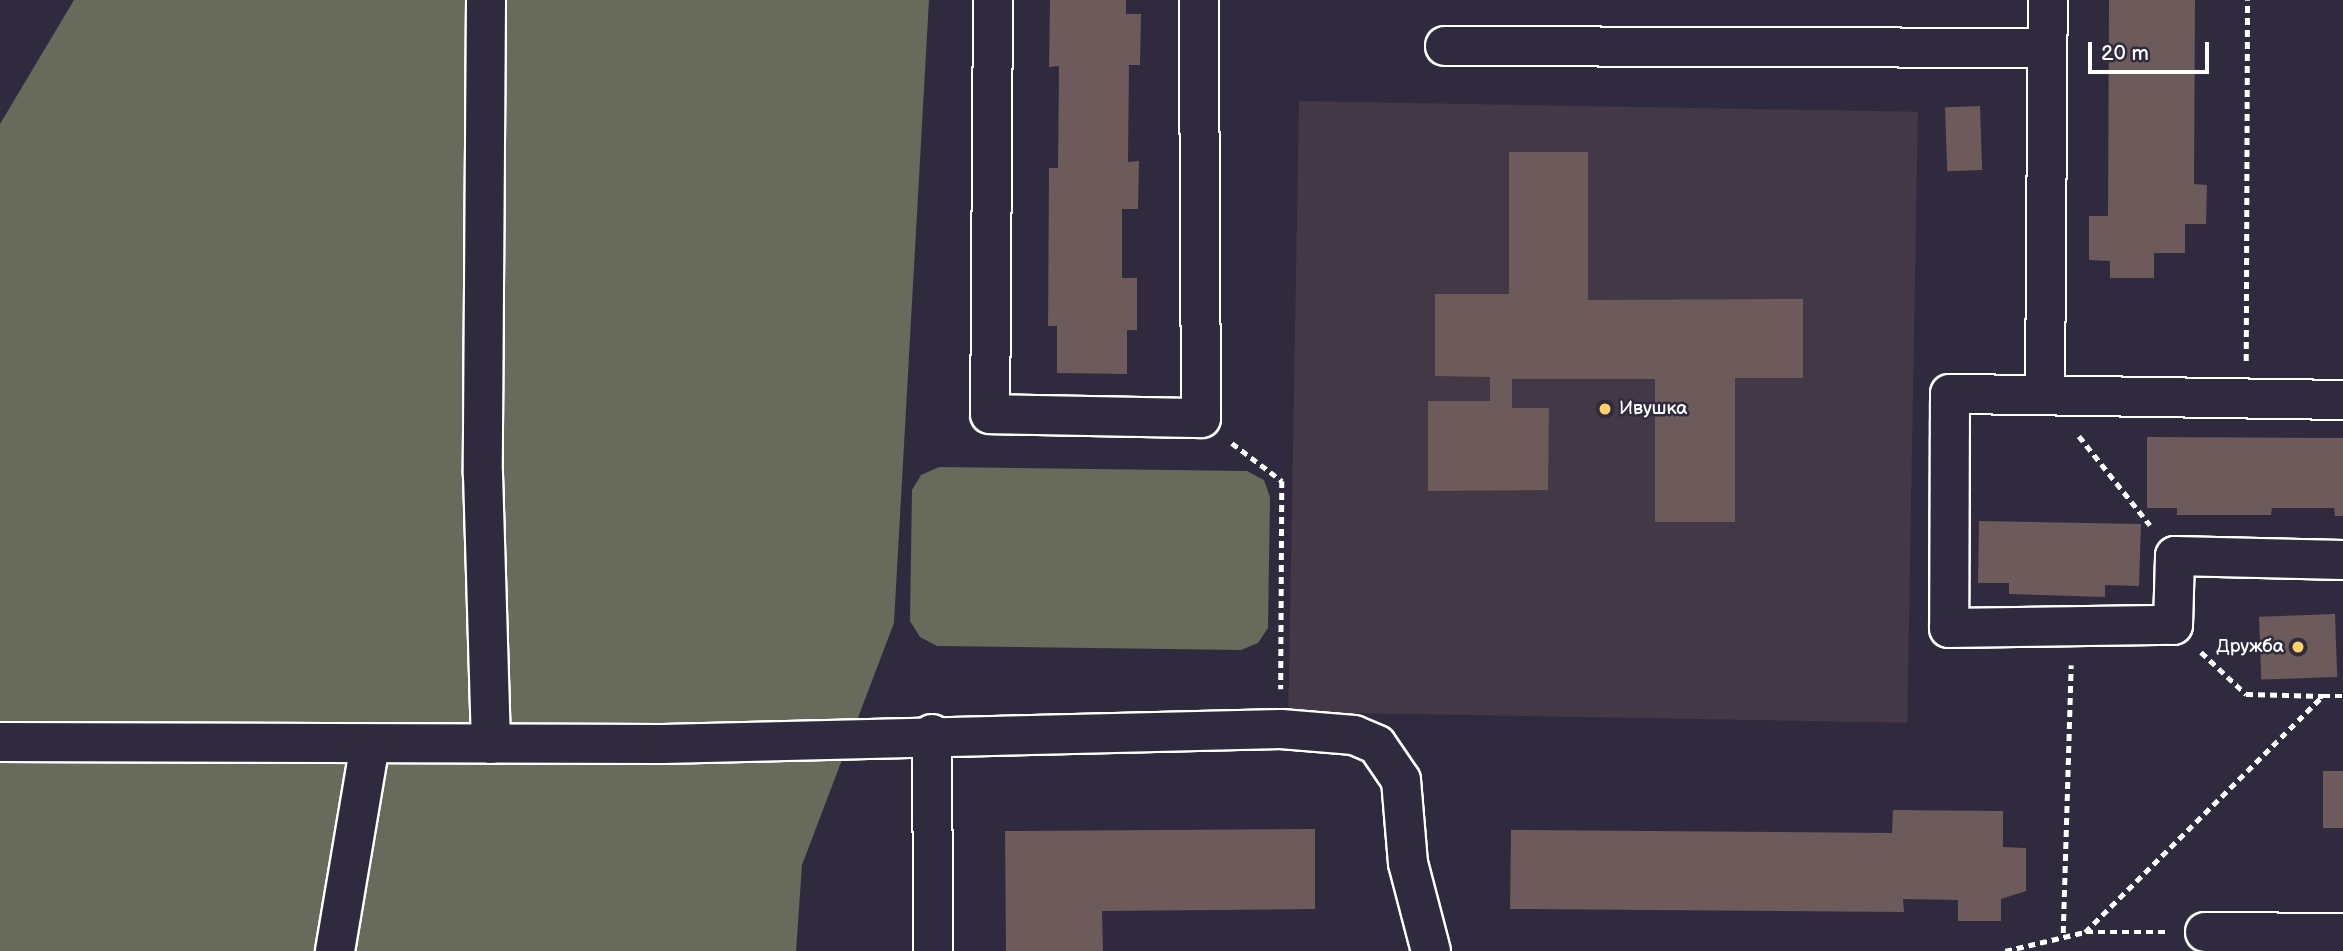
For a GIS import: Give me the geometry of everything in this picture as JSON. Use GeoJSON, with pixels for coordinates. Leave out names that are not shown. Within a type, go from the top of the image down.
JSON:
{"type":"FeatureCollection","features":[{"type":"Feature","properties":{"kind":"lane"},"geometry":{"type":"LineString","coordinates":[[486,0],[484,474],[491,744]]}},
{"type":"Feature","properties":{"kind":"lane"},"geometry":{"type":"LineString","coordinates":[[993,0],[990,414],[1201,418],[1199,0]]}},
{"type":"Feature","properties":{"kind":"lane"},"geometry":{"type":"LineString","coordinates":[[2045,395],[2048,0]]}},
{"type":"Feature","properties":{"kind":"lane"},"geometry":{"type":"LineString","coordinates":[[1445,46],[2047,48]]}},
{"type":"Feature","properties":{"kind":"lane"},"geometry":{"type":"LineString","coordinates":[[2343,400],[1950,394],[1949,628],[2072,630],[2173,625],[2175,556],[2343,560]]}},
{"type":"Feature","properties":{"kind":"lane"},"geometry":{"type":"LineString","coordinates":[[0,742],[491,744],[1281,729],[1354,735],[1390,759],[1401,779],[1408,863],[1431,951]]}},
{"type":"Feature","properties":{"kind":"lane"},"geometry":{"type":"LineString","coordinates":[[932,734],[933,951]]}},
{"type":"Feature","properties":{"kind":"lane"},"geometry":{"type":"LineString","coordinates":[[335,951],[370,745]]}},
{"type":"Feature","properties":{"kind":"lane"},"geometry":{"type":"LineString","coordinates":[[2205,932],[2343,933]]}},
{"type":"Feature","properties":{"kind":"path"},"geometry":{"type":"LineString","coordinates":[[2245,397],[2247,0]]}},
{"type":"Feature","properties":{"kind":"path"},"geometry":{"type":"LineString","coordinates":[[2045,395],[2175,556]]}},
{"type":"Feature","properties":{"kind":"path"},"geometry":{"type":"LineString","coordinates":[[1201,418],[1282,481],[1281,729]]}},
{"type":"Feature","properties":{"kind":"path"},"geometry":{"type":"LineString","coordinates":[[2173,625],[2246,694],[2343,696]]}},
{"type":"Feature","properties":{"kind":"path"},"geometry":{"type":"LineString","coordinates":[[2063,933],[2072,630]]}},
{"type":"Feature","properties":{"kind":"path"},"geometry":{"type":"LineString","coordinates":[[2085,932],[2323,696]]}},
{"type":"Feature","properties":{"kind":"path"},"geometry":{"type":"LineString","coordinates":[[2005,951],[2063,933],[2205,932]]}},
{"type":"Feature","properties":{"kind":"shaded area","name":"Ивушка"},"geometry":{"type":"Polygon","coordinates":[[[1299,101],[1918,112],[1907,723],[1288,712],[1299,101]]]}},
{"type":"Feature","properties":{"kind":"green space"},"geometry":{"type":"Polygon","coordinates":[[[74,0],[929,0],[894,623],[802,865],[796,951],[0,951],[0,124],[74,0]]]}},
{"type":"Feature","properties":{"kind":"green space"},"geometry":{"type":"Polygon","coordinates":[[[939,467],[1247,471],[1264,480],[1270,497],[1268,628],[1258,643],[1241,650],[937,646],[920,637],[910,621],[912,490],[921,475],[939,467]]]}},
{"type":"Feature","properties":{"kind":"building"},"geometry":{"type":"Polygon","coordinates":[[[1050,0],[1126,0],[1126,14],[1141,14],[1140,65],[1129,65],[1128,162],[1139,161],[1138,209],[1122,209],[1122,278],[1137,278],[1137,330],[1127,330],[1127,374],[1057,373],[1057,326],[1048,326],[1049,168],[1058,168],[1059,66],[1049,67],[1050,0]]]}},
{"type":"Feature","properties":{"kind":"building"},"geometry":{"type":"Polygon","coordinates":[[[2109,0],[2195,0],[2194,184],[2207,185],[2206,224],[2185,224],[2185,253],[2154,253],[2154,278],[2110,278],[2110,261],[2089,260],[2089,216],[2108,216],[2109,0]]]}},
{"type":"Feature","properties":{"kind":"building"},"geometry":{"type":"Polygon","coordinates":[[[1980,106],[1982,170],[1947,171],[1945,107],[1980,106]]]}},
{"type":"Feature","properties":{"kind":"building"},"geometry":{"type":"Polygon","coordinates":[[[1509,152],[1588,152],[1588,300],[1803,299],[1803,378],[1735,378],[1735,522],[1655,522],[1655,379],[1512,379],[1512,408],[1549,408],[1548,490],[1428,491],[1428,401],[1490,401],[1490,377],[1435,376],[1435,294],[1509,294],[1509,152]]]}},
{"type":"Feature","properties":{"kind":"building"},"geometry":{"type":"Polygon","coordinates":[[[2147,437],[2343,438],[2343,516],[2335,516],[2334,508],[2272,508],[2271,515],[2177,515],[2177,508],[2147,508],[2147,437]]]}},
{"type":"Feature","properties":{"kind":"building"},"geometry":{"type":"Polygon","coordinates":[[[1979,521],[2141,524],[2139,586],[2105,585],[2105,597],[2009,594],[2009,583],[1978,583],[1979,521]]]}},
{"type":"Feature","properties":{"kind":"building","name":"Дружба"},"geometry":{"type":"Polygon","coordinates":[[[2335,614],[2337,677],[2261,680],[2259,617],[2335,614]]]}},
{"type":"Feature","properties":{"kind":"building"},"geometry":{"type":"Polygon","coordinates":[[[2323,771],[2343,771],[2343,828],[2323,828],[2323,771]]]}},
{"type":"Feature","properties":{"kind":"building"},"geometry":{"type":"Polygon","coordinates":[[[1893,810],[2003,811],[2003,847],[2026,848],[2026,891],[2001,899],[2001,921],[1958,921],[1958,900],[1903,899],[1904,912],[1510,909],[1511,830],[1892,833],[1893,810]]]}},
{"type":"Feature","properties":{"kind":"building"},"geometry":{"type":"Polygon","coordinates":[[[1315,829],[1315,909],[1102,911],[1103,951],[1006,951],[1005,831],[1315,829]]]}},
{"type":"Feature","properties":{"kind":"place","name":"Ивушка"},"geometry":{"type":"Point","coordinates":[1605,409]}},
{"type":"Feature","properties":{"kind":"place","name":"Дружба"},"geometry":{"type":"Point","coordinates":[2298,647]}}]}
